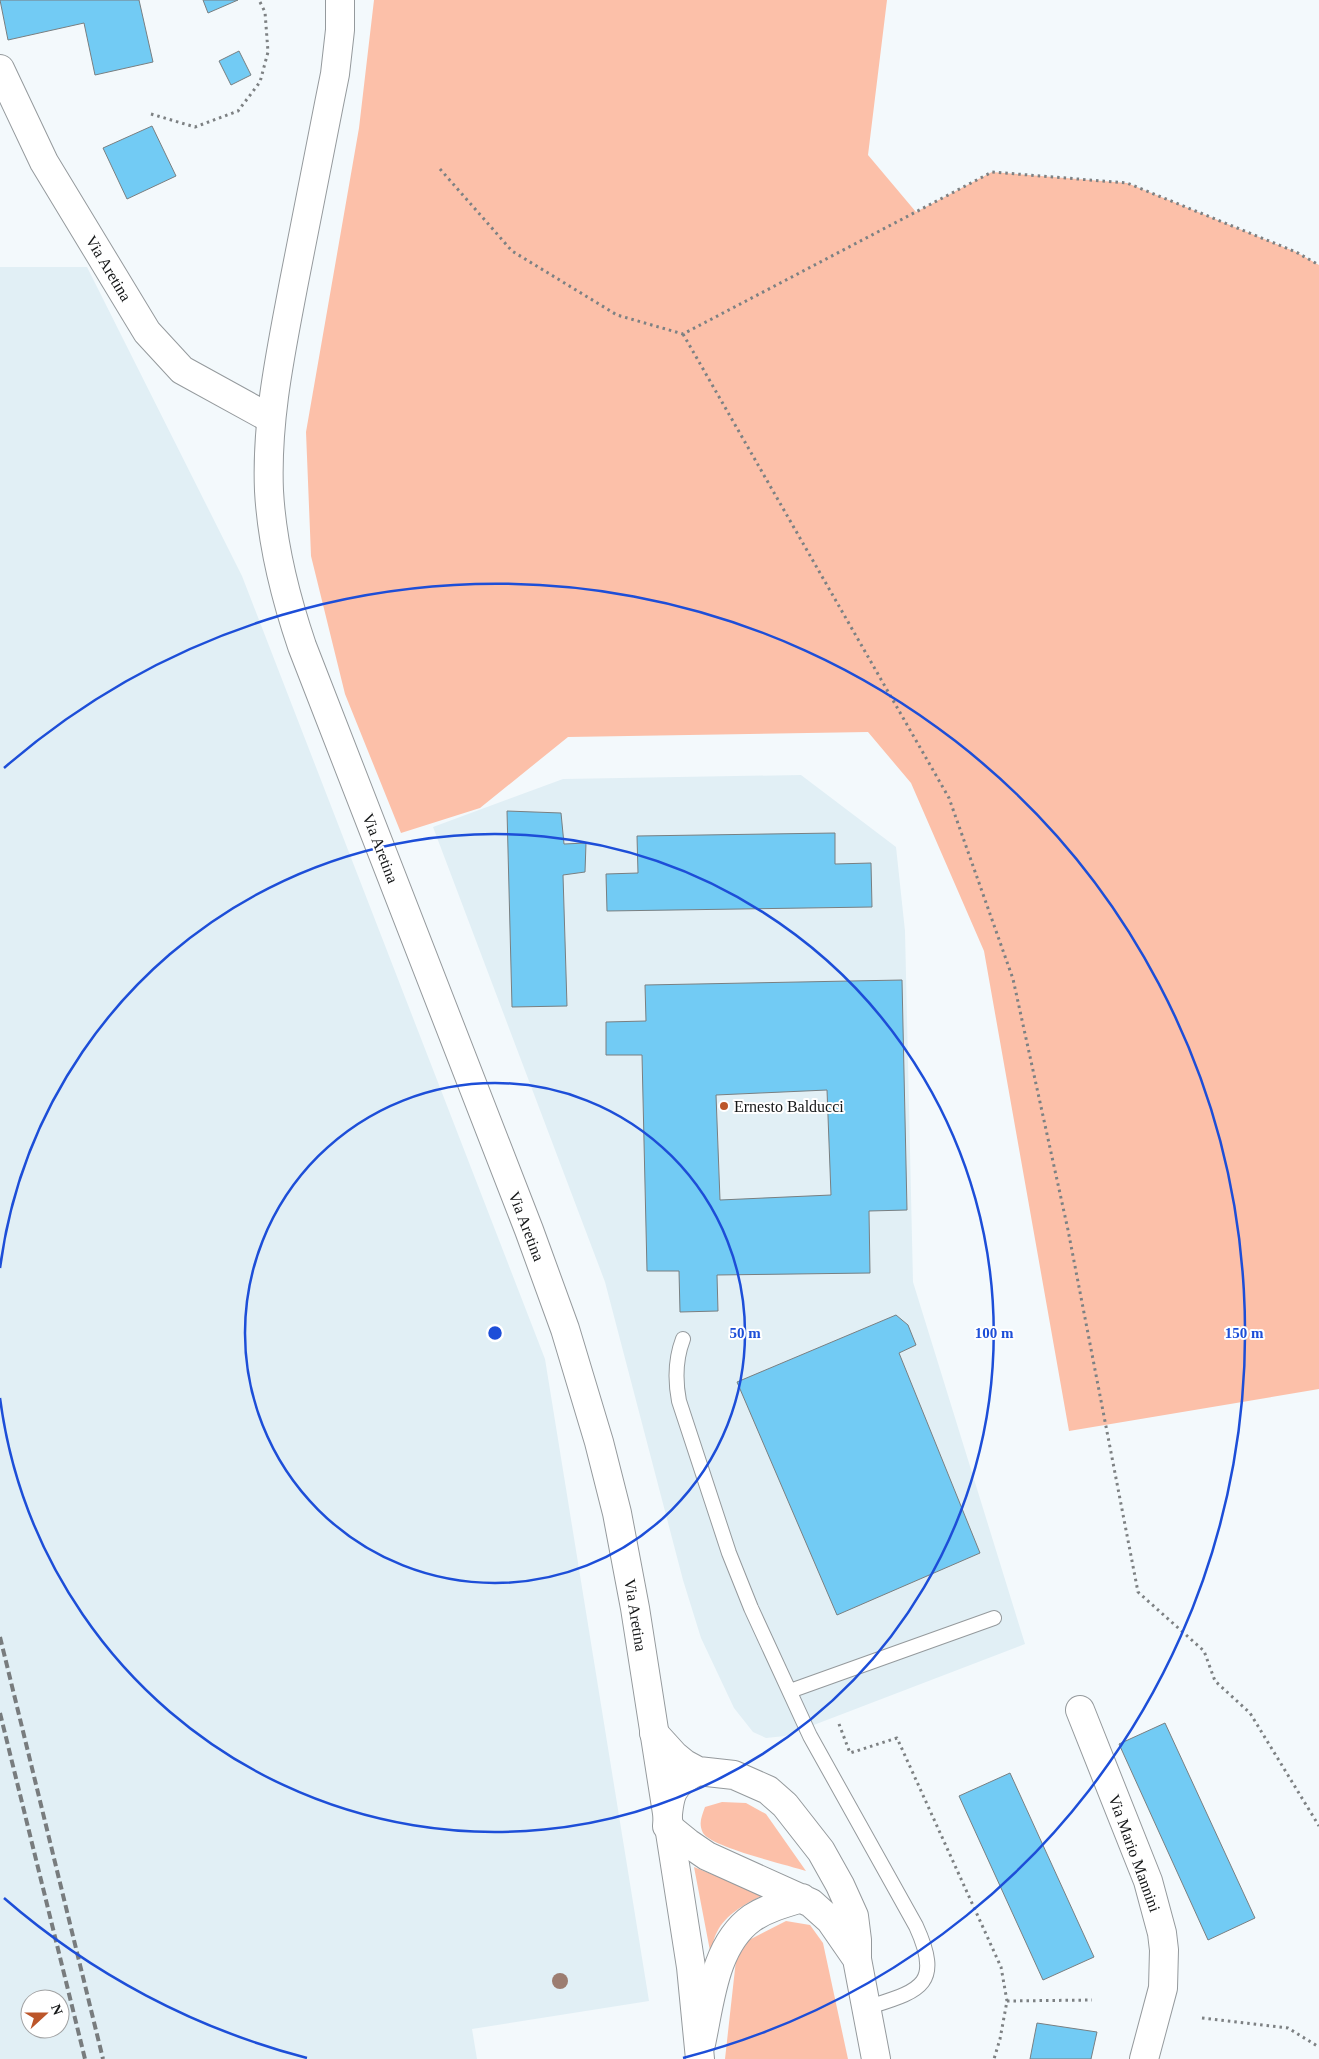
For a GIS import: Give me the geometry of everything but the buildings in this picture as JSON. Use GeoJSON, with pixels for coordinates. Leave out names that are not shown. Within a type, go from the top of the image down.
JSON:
{"type":"FeatureCollection","features":[{"type":"Feature","properties":{"kind":"street","name":"Via Aretina"},"geometry":{"type":"LineString","coordinates":[[340,0],[340,30],[334,74],[278,365],[271,419],[269,467],[272,520],[277,554],[302,646],[529,1230],[570,1344],[599,1442],[617,1513],[631,1582],[667,1826],[691,1967],[700,2056]]}},
{"type":"Feature","properties":{"kind":"street","name":"Via Aretina"},"geometry":{"type":"LineString","coordinates":[[0,69],[44,162],[147,332],[182,370],[271,419]]}},
{"type":"Feature","properties":{"kind":"street","name":"Via Mario Mannini"},"geometry":{"type":"LineString","coordinates":[[1080,1710],[1148,1881],[1162,1933],[1164,1950],[1163,1988],[1144,2059]]}},
{"type":"Feature","properties":{"kind":"street"},"geometry":{"type":"LineString","coordinates":[[654,1733],[685,1764],[698,1770],[721,1772],[748,1780],[768,1790],[785,1805],[821,1851],[846,1896],[854,1916],[857,1959],[876,2059]]}},
{"type":"Feature","properties":{"kind":"street"},"geometry":{"type":"LineString","coordinates":[[698,1770],[682,1780],[672,1792],[667,1826],[707,1856],[802,1898],[830,1920],[857,1959]]}},
{"type":"Feature","properties":{"kind":"street"},"geometry":{"type":"LineString","coordinates":[[700,2056],[714,1986],[721,1960],[731,1939],[751,1919],[763,1912],[802,1898]]}},
{"type":"Feature","properties":{"kind":"lane"},"geometry":{"type":"LineString","coordinates":[[683,1339],[678,1352],[676,1384],[684,1421],[734,1567],[810,1736],[916,1926],[926,1953],[928,1966],[926,1978],[919,1987],[909,1993],[866,2008]]}},
{"type":"Feature","properties":{"kind":"lane"},"geometry":{"type":"LineString","coordinates":[[790,1691],[994,1618]]}},
{"type":"Feature","properties":{"kind":"path"},"geometry":{"type":"LineString","coordinates":[[151,114],[195,127],[238,112],[260,82],[268,52],[265,12],[259,0]]}},
{"type":"Feature","properties":{"kind":"path"},"geometry":{"type":"LineString","coordinates":[[440,169],[512,251],[617,315],[683,334],[992,172],[1127,183],[1296,252],[1319,265]]}},
{"type":"Feature","properties":{"kind":"path"},"geometry":{"type":"LineString","coordinates":[[683,334],[949,798],[1013,979],[1068,1230],[1138,1592],[1204,1651],[1215,1681],[1250,1713],[1319,1826]]}},
{"type":"Feature","properties":{"kind":"path"},"geometry":{"type":"LineString","coordinates":[[839,1724],[850,1753],[897,1738],[1001,1967],[1007,2001],[1000,2040],[994,2059]]}},
{"type":"Feature","properties":{"kind":"path"},"geometry":{"type":"LineString","coordinates":[[1007,2001],[1092,2000]]}},
{"type":"Feature","properties":{"kind":"path"},"geometry":{"type":"LineString","coordinates":[[1202,2018],[1288,2028],[1319,2047]]}},
{"type":"Feature","properties":{"kind":"shaded area"},"geometry":{"type":"Polygon","coordinates":[[[374,0],[887,0],[868,155],[916,212],[992,172],[1127,183],[1296,252],[1319,265],[1319,1389],[1069,1431],[984,951],[911,783],[868,732],[568,737],[480,808],[401,833],[345,694],[311,556],[306,432],[359,128],[374,0]]]}},
{"type":"Feature","properties":{"kind":"shaded area"},"geometry":{"type":"Polygon","coordinates":[[[0,267],[87,267],[242,576],[545,1359],[649,2001],[472,2029],[477,2059],[0,2059],[0,267]]]}},
{"type":"Feature","properties":{"kind":"shaded area","name":"Ernesto Balducci"},"geometry":{"type":"Polygon","coordinates":[[[801,775],[896,847],[905,931],[913,1282],[1025,1644],[785,1736],[766,1738],[753,1732],[734,1708],[701,1638],[683,1580],[605,1282],[433,827],[563,779],[801,775]]]}},
{"type":"Feature","properties":{"kind":"shaded area"},"geometry":{"type":"Polygon","coordinates":[[[722,1802],[746,1803],[766,1814],[806,1871],[734,1850],[709,1838],[703,1833],[701,1826],[705,1807],[722,1802]]]}},
{"type":"Feature","properties":{"kind":"shaded area"},"geometry":{"type":"Polygon","coordinates":[[[694,1867],[763,1895],[743,1906],[725,1920],[716,1935],[711,1956],[694,1867]]]}},
{"type":"Feature","properties":{"kind":"shaded area"},"geometry":{"type":"Polygon","coordinates":[[[786,1921],[810,1925],[823,1943],[848,2059],[725,2059],[736,1960],[749,1940],[786,1921]]]}},
{"type":"Feature","properties":{"kind":"railway"},"geometry":{"type":"LineString","coordinates":[[0,1637],[103,2059]]}},
{"type":"Feature","properties":{"kind":"railway"},"geometry":{"type":"LineString","coordinates":[[0,1713],[85,2059]]}},
{"type":"Feature","properties":{"kind":"place","name":"Ernesto Balducci"},"geometry":{"type":"Point","coordinates":[724,1106]}}]}
